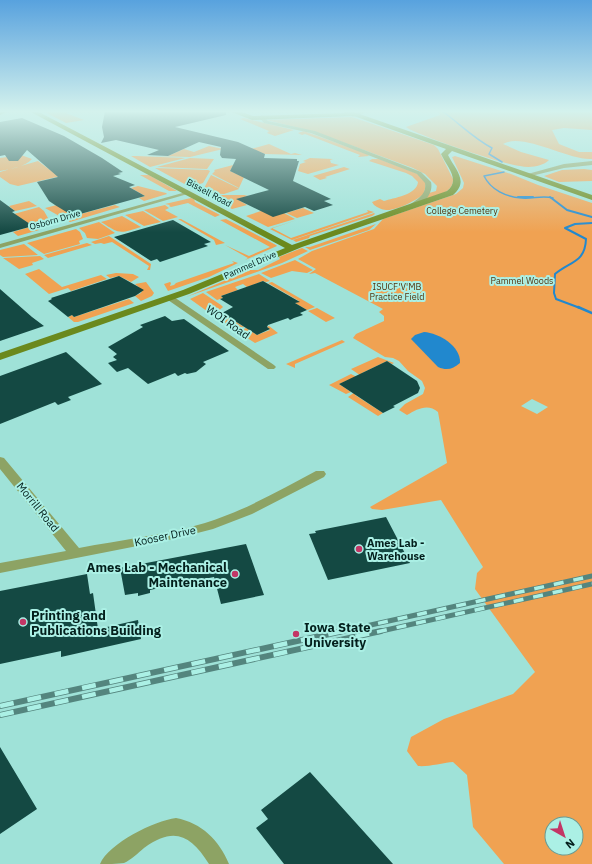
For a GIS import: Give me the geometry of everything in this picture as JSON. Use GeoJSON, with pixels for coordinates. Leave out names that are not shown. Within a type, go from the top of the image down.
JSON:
{"type":"FeatureCollection","features":[{"type":"Feature","properties":{"kind":"street","name":"Bissell Road"},"geometry":{"type":"LineString","coordinates":[[108,151],[290,248]]}},
{"type":"Feature","properties":{"kind":"street"},"geometry":{"type":"LineString","coordinates":[[365,151],[415,171],[426,179],[429,188],[427,194],[412,206]]}},
{"type":"Feature","properties":{"kind":"street","name":"Pammel Drive"},"geometry":{"type":"LineString","coordinates":[[0,357],[171,298],[206,285],[290,248],[454,191],[457,187],[458,181],[444,154],[448,151]]}},
{"type":"Feature","properties":{"kind":"street"},"geometry":{"type":"LineString","coordinates":[[458,151],[592,198]]}},
{"type":"Feature","properties":{"kind":"street"},"geometry":{"type":"LineString","coordinates":[[527,175],[564,166],[592,163]]}},
{"type":"Feature","properties":{"kind":"street","name":"Osborn Drive"},"geometry":{"type":"LineString","coordinates":[[0,246],[188,193]]}},
{"type":"Feature","properties":{"kind":"street","name":"WOI Road"},"geometry":{"type":"LineString","coordinates":[[171,298],[271,367]]}},
{"type":"Feature","properties":{"kind":"street","name":"Morrill Road"},"geometry":{"type":"LineString","coordinates":[[0,461],[76,554]]}},
{"type":"Feature","properties":{"kind":"street","name":"Kooser Drive"},"geometry":{"type":"LineString","coordinates":[[0,568],[178,534],[209,526],[248,511],[320,474]]}},
{"type":"Feature","properties":{"kind":"street"},"geometry":{"type":"LineString","coordinates":[[109,864],[146,836],[166,827],[183,827],[199,836],[220,864]]}},
{"type":"Feature","properties":{"kind":"green space"},"geometry":{"type":"Polygon","coordinates":[[[179,151],[213,151],[190,157],[155,156],[168,156],[179,151]]]}},
{"type":"Feature","properties":{"kind":"green space"},"geometry":{"type":"Polygon","coordinates":[[[257,151],[285,151],[291,154],[295,153],[302,155],[265,154],[257,151]]]}},
{"type":"Feature","properties":{"kind":"green space"},"geometry":{"type":"Polygon","coordinates":[[[350,151],[360,151],[369,156],[358,157],[360,155],[350,151]]]}},
{"type":"Feature","properties":{"kind":"green space"},"geometry":{"type":"Polygon","coordinates":[[[368,151],[439,151],[453,179],[453,184],[451,188],[444,193],[425,200],[429,193],[436,191],[437,186],[425,174],[368,151]]]}},
{"type":"Feature","properties":{"kind":"green space"},"geometry":{"type":"Polygon","coordinates":[[[468,151],[519,151],[549,160],[543,164],[527,167],[468,151]]]}},
{"type":"Feature","properties":{"kind":"green space"},"geometry":{"type":"Polygon","coordinates":[[[557,151],[592,152],[592,159],[571,156],[557,151]]]}},
{"type":"Feature","properties":{"kind":"green space"},"geometry":{"type":"Polygon","coordinates":[[[21,155],[32,159],[21,166],[0,171],[0,158],[21,155]]]}},
{"type":"Feature","properties":{"kind":"green space"},"geometry":{"type":"Polygon","coordinates":[[[131,156],[136,156],[185,158],[150,167],[131,156]]]}},
{"type":"Feature","properties":{"kind":"green space","name":"Pammel Woods"},"geometry":{"type":"Polygon","coordinates":[[[455,156],[511,174],[538,185],[592,203],[592,864],[504,864],[473,827],[467,775],[453,762],[418,766],[407,751],[411,737],[444,719],[513,694],[535,672],[475,589],[477,573],[483,567],[441,500],[382,510],[372,509],[370,507],[447,463],[438,412],[434,409],[426,407],[407,415],[399,410],[405,404],[423,394],[425,388],[422,381],[408,371],[399,361],[393,358],[385,357],[353,338],[356,334],[384,321],[384,316],[379,312],[383,309],[315,273],[309,274],[316,269],[298,259],[312,251],[374,229],[383,219],[456,194],[463,188],[464,183],[452,157],[455,156]],[[532,399],[521,406],[537,414],[548,407],[532,399]]]}},
{"type":"Feature","properties":{"kind":"green space"},"geometry":{"type":"Polygon","coordinates":[[[190,158],[214,159],[207,169],[157,167],[190,158]]]}},
{"type":"Feature","properties":{"kind":"green space"},"geometry":{"type":"Polygon","coordinates":[[[310,158],[333,159],[330,160],[331,163],[339,165],[308,174],[298,171],[300,164],[306,162],[303,161],[310,158]]]}},
{"type":"Feature","properties":{"kind":"green space"},"geometry":{"type":"Polygon","coordinates":[[[372,159],[379,159],[418,174],[426,183],[424,194],[412,202],[395,209],[384,210],[374,205],[372,202],[380,199],[384,201],[409,193],[414,190],[418,182],[406,173],[369,161],[372,159]]]}},
{"type":"Feature","properties":{"kind":"green space"},"geometry":{"type":"Polygon","coordinates":[[[38,161],[50,170],[55,169],[65,175],[18,186],[10,184],[0,177],[0,172],[38,161]]]}},
{"type":"Feature","properties":{"kind":"green space"},"geometry":{"type":"Polygon","coordinates":[[[233,165],[230,171],[244,177],[239,188],[212,174],[215,171],[214,170],[233,165]]]}},
{"type":"Feature","properties":{"kind":"green space"},"geometry":{"type":"Polygon","coordinates":[[[344,167],[350,169],[320,180],[313,176],[344,167]]]}},
{"type":"Feature","properties":{"kind":"green space"},"geometry":{"type":"Polygon","coordinates":[[[155,168],[210,171],[203,183],[190,187],[155,168]]]}},
{"type":"Feature","properties":{"kind":"green space"},"geometry":{"type":"Polygon","coordinates":[[[562,170],[592,170],[592,181],[559,182],[544,176],[562,170]]]}},
{"type":"Feature","properties":{"kind":"green space"},"geometry":{"type":"Polygon","coordinates":[[[140,175],[149,175],[177,191],[169,191],[140,175]]]}},
{"type":"Feature","properties":{"kind":"green space"},"geometry":{"type":"Polygon","coordinates":[[[211,175],[239,189],[224,194],[202,192],[211,175]]]}},
{"type":"Feature","properties":{"kind":"green space"},"geometry":{"type":"Polygon","coordinates":[[[138,186],[167,194],[144,201],[139,198],[145,196],[131,188],[138,186]]]}},
{"type":"Feature","properties":{"kind":"green space"},"geometry":{"type":"Polygon","coordinates":[[[205,195],[244,195],[248,196],[237,199],[247,205],[232,209],[223,204],[228,202],[226,199],[213,199],[205,195]]]}},
{"type":"Feature","properties":{"kind":"green space"},"geometry":{"type":"Polygon","coordinates":[[[191,198],[194,199],[195,202],[220,215],[215,217],[188,203],[171,207],[169,206],[170,205],[165,204],[191,198]]]}},
{"type":"Feature","properties":{"kind":"green space"},"geometry":{"type":"Polygon","coordinates":[[[29,201],[37,206],[11,212],[15,211],[9,206],[29,201]]]}},
{"type":"Feature","properties":{"kind":"green space"},"geometry":{"type":"Polygon","coordinates":[[[57,205],[73,216],[115,205],[120,207],[70,222],[45,208],[57,205]]]}},
{"type":"Feature","properties":{"kind":"green space"},"geometry":{"type":"Polygon","coordinates":[[[165,205],[169,208],[165,210],[178,217],[163,221],[144,210],[165,205]]]}},
{"type":"Feature","properties":{"kind":"green space"},"geometry":{"type":"Polygon","coordinates":[[[39,207],[44,211],[48,218],[39,230],[18,236],[13,232],[33,226],[14,214],[39,207]]]}},
{"type":"Feature","properties":{"kind":"green space"},"geometry":{"type":"Polygon","coordinates":[[[303,208],[314,213],[297,218],[286,213],[303,208]]]}},
{"type":"Feature","properties":{"kind":"green space"},"geometry":{"type":"Polygon","coordinates":[[[367,210],[374,212],[292,240],[270,229],[272,228],[291,238],[368,212],[367,210]]]}},
{"type":"Feature","properties":{"kind":"green space"},"geometry":{"type":"Polygon","coordinates":[[[143,211],[161,222],[144,226],[125,215],[143,211]]]}},
{"type":"Feature","properties":{"kind":"green space"},"geometry":{"type":"Polygon","coordinates":[[[261,211],[284,213],[295,219],[268,227],[246,216],[261,211]]]}},
{"type":"Feature","properties":{"kind":"green space"},"geometry":{"type":"Polygon","coordinates":[[[374,213],[375,214],[372,216],[310,236],[309,238],[296,242],[293,240],[374,213]]]}},
{"type":"Feature","properties":{"kind":"green space"},"geometry":{"type":"Polygon","coordinates":[[[122,216],[141,227],[120,232],[101,222],[122,216]]]}},
{"type":"Feature","properties":{"kind":"green space"},"geometry":{"type":"Polygon","coordinates":[[[178,219],[181,219],[225,243],[216,245],[214,240],[178,219]]]}},
{"type":"Feature","properties":{"kind":"green space"},"geometry":{"type":"Polygon","coordinates":[[[226,219],[277,246],[245,260],[248,258],[225,245],[249,256],[270,247],[220,220],[226,219]]]}},
{"type":"Feature","properties":{"kind":"green space"},"geometry":{"type":"Polygon","coordinates":[[[99,222],[115,233],[98,239],[87,238],[85,233],[79,228],[99,222]]]}},
{"type":"Feature","properties":{"kind":"green space"},"geometry":{"type":"Polygon","coordinates":[[[376,224],[369,230],[310,250],[305,247],[310,247],[376,224]]]}},
{"type":"Feature","properties":{"kind":"green space"},"geometry":{"type":"Polygon","coordinates":[[[76,229],[80,232],[83,239],[79,241],[80,244],[44,254],[27,243],[76,229]]]}},
{"type":"Feature","properties":{"kind":"green space"},"geometry":{"type":"Polygon","coordinates":[[[109,236],[151,264],[150,270],[147,270],[149,266],[112,242],[95,244],[91,242],[109,236]]]}},
{"type":"Feature","properties":{"kind":"green space"},"geometry":{"type":"Polygon","coordinates":[[[87,243],[92,245],[48,258],[44,255],[87,243]]]}},
{"type":"Feature","properties":{"kind":"green space"},"geometry":{"type":"Polygon","coordinates":[[[24,244],[38,255],[3,257],[0,255],[0,250],[24,244]]]}},
{"type":"Feature","properties":{"kind":"green space"},"geometry":{"type":"Polygon","coordinates":[[[302,248],[308,251],[282,263],[186,297],[250,270],[258,270],[280,259],[279,257],[302,248]]]}},
{"type":"Feature","properties":{"kind":"green space"},"geometry":{"type":"Polygon","coordinates":[[[40,256],[44,259],[32,263],[33,265],[19,269],[3,258],[40,256]]]}},
{"type":"Feature","properties":{"kind":"green space"},"geometry":{"type":"Polygon","coordinates":[[[295,260],[313,270],[307,273],[292,271],[271,278],[261,273],[295,260]]]}},
{"type":"Feature","properties":{"kind":"green space"},"geometry":{"type":"Polygon","coordinates":[[[232,261],[238,263],[209,277],[168,291],[164,284],[170,282],[170,286],[174,285],[234,263],[232,261]]]}},
{"type":"Feature","properties":{"kind":"green space"},"geometry":{"type":"Polygon","coordinates":[[[39,269],[62,287],[101,275],[107,279],[71,291],[68,288],[49,294],[25,274],[39,269]]]}},
{"type":"Feature","properties":{"kind":"green space"},"geometry":{"type":"Polygon","coordinates":[[[116,273],[133,274],[139,277],[131,282],[119,276],[110,278],[106,275],[116,273]]]}},
{"type":"Feature","properties":{"kind":"green space"},"geometry":{"type":"Polygon","coordinates":[[[259,274],[270,281],[263,281],[247,287],[243,284],[235,287],[238,290],[221,296],[223,298],[217,300],[206,292],[259,274]]]}},
{"type":"Feature","properties":{"kind":"green space"},"geometry":{"type":"Polygon","coordinates":[[[146,282],[154,293],[152,296],[141,301],[135,296],[141,293],[142,290],[135,284],[146,282]]]}},
{"type":"Feature","properties":{"kind":"green space"},"geometry":{"type":"Polygon","coordinates":[[[272,282],[315,307],[307,310],[295,303],[299,301],[268,283],[272,282]]]}},
{"type":"Feature","properties":{"kind":"green space"},"geometry":{"type":"Polygon","coordinates":[[[203,293],[223,307],[217,312],[211,314],[190,299],[203,293]]]}},
{"type":"Feature","properties":{"kind":"green space"},"geometry":{"type":"Polygon","coordinates":[[[129,299],[134,303],[78,322],[74,322],[68,317],[72,315],[74,317],[129,299]]]}},
{"type":"Feature","properties":{"kind":"green space"},"geometry":{"type":"Polygon","coordinates":[[[317,308],[335,318],[326,322],[308,311],[317,308]]]}},
{"type":"Feature","properties":{"kind":"green space"},"geometry":{"type":"Polygon","coordinates":[[[225,315],[244,327],[234,329],[218,318],[225,315]]]}},
{"type":"Feature","properties":{"kind":"green space"},"geometry":{"type":"Polygon","coordinates":[[[269,326],[278,333],[255,343],[238,332],[246,328],[257,335],[270,330],[267,327],[269,326]]]}},
{"type":"Feature","properties":{"kind":"green space"},"geometry":{"type":"Polygon","coordinates":[[[342,340],[345,342],[295,364],[295,368],[286,364],[342,340]]]}},
{"type":"Feature","properties":{"kind":"green space"},"geometry":{"type":"Polygon","coordinates":[[[378,357],[394,363],[392,364],[387,361],[362,373],[364,378],[351,369],[378,357]]]}},
{"type":"Feature","properties":{"kind":"green space"},"geometry":{"type":"Polygon","coordinates":[[[351,374],[361,379],[353,378],[339,384],[351,392],[346,394],[329,385],[351,374]]]}},
{"type":"Feature","properties":{"kind":"green space"},"geometry":{"type":"Polygon","coordinates":[[[355,392],[355,395],[383,413],[378,416],[348,397],[355,392]]]}},
{"type":"Feature","properties":{"kind":"water"},"geometry":{"type":"Polygon","coordinates":[[[424,332],[436,335],[453,346],[457,351],[460,363],[450,369],[438,367],[411,339],[415,335],[424,332]]]}},
{"type":"Feature","properties":{"kind":"building"},"geometry":{"type":"Polygon","coordinates":[[[0,151],[26,151],[18,161],[9,161],[5,155],[0,156],[0,151]]]}},
{"type":"Feature","properties":{"kind":"building"},"geometry":{"type":"Polygon","coordinates":[[[29,151],[90,151],[123,172],[113,176],[135,185],[129,187],[145,196],[73,216],[49,201],[37,182],[58,177],[29,151]]]}},
{"type":"Feature","properties":{"kind":"building"},"geometry":{"type":"Polygon","coordinates":[[[156,151],[178,151],[168,156],[147,155],[156,151]]]}},
{"type":"Feature","properties":{"kind":"building"},"geometry":{"type":"Polygon","coordinates":[[[220,151],[259,151],[265,154],[264,158],[297,159],[297,161],[299,161],[293,181],[331,199],[324,201],[333,205],[314,211],[305,207],[273,217],[236,199],[269,190],[230,171],[236,159],[222,158],[220,155],[220,151]]]}},
{"type":"Feature","properties":{"kind":"building"},"geometry":{"type":"Polygon","coordinates":[[[0,200],[15,211],[12,212],[33,226],[0,235],[0,200]]]}},
{"type":"Feature","properties":{"kind":"building"},"geometry":{"type":"Polygon","coordinates":[[[173,220],[211,242],[204,244],[208,246],[160,262],[157,259],[151,261],[114,237],[173,220]]]}},
{"type":"Feature","properties":{"kind":"building"},"geometry":{"type":"Polygon","coordinates":[[[119,276],[144,290],[135,296],[74,317],[72,315],[68,317],[48,301],[52,299],[51,298],[119,276]]]}},
{"type":"Feature","properties":{"kind":"building"},"geometry":{"type":"Polygon","coordinates":[[[263,281],[300,302],[295,303],[307,310],[300,313],[303,315],[290,320],[288,318],[268,325],[267,327],[270,329],[257,335],[222,313],[233,307],[220,299],[223,298],[221,296],[263,281]]]}},
{"type":"Feature","properties":{"kind":"building"},"geometry":{"type":"Polygon","coordinates":[[[0,289],[32,317],[44,326],[0,341],[0,289]]]}},
{"type":"Feature","properties":{"kind":"building"},"geometry":{"type":"Polygon","coordinates":[[[165,316],[172,321],[184,319],[229,351],[203,362],[206,364],[196,372],[185,373],[178,376],[175,373],[148,384],[128,368],[117,372],[108,363],[117,360],[113,357],[117,354],[108,347],[143,327],[140,325],[165,316]]]}},
{"type":"Feature","properties":{"kind":"building"},"geometry":{"type":"Polygon","coordinates":[[[66,352],[102,384],[68,397],[71,400],[58,405],[55,402],[0,424],[0,376],[66,352]]]}},
{"type":"Feature","properties":{"kind":"building"},"geometry":{"type":"Polygon","coordinates":[[[387,361],[417,381],[420,388],[418,393],[383,413],[339,384],[387,361]]]}},
{"type":"Feature","properties":{"kind":"building","name":"Ames Lab - Warehouse"},"geometry":{"type":"Polygon","coordinates":[[[386,517],[410,563],[328,580],[309,534],[316,533],[315,531],[386,517]]]}},
{"type":"Feature","properties":{"kind":"building"},"geometry":{"type":"Polygon","coordinates":[[[246,544],[264,595],[221,604],[214,577],[150,590],[150,593],[138,596],[138,593],[125,595],[120,568],[246,544]]]}},
{"type":"Feature","properties":{"kind":"building"},"geometry":{"type":"Polygon","coordinates":[[[87,574],[90,594],[93,593],[98,629],[138,620],[141,639],[61,657],[61,651],[0,664],[0,591],[87,574]]]}},
{"type":"Feature","properties":{"kind":"building"},"geometry":{"type":"Polygon","coordinates":[[[0,747],[37,809],[0,834],[0,747]]]}},
{"type":"Feature","properties":{"kind":"building"},"geometry":{"type":"Polygon","coordinates":[[[310,772],[393,864],[284,864],[256,828],[268,819],[261,810],[310,772]]]}},
{"type":"Feature","properties":{"kind":"waterway"},"geometry":{"type":"LineString","coordinates":[[490,151],[489,154],[502,162]]}},
{"type":"Feature","properties":{"kind":"waterway"},"geometry":{"type":"LineString","coordinates":[[504,172],[484,176],[495,189],[510,196],[522,198],[551,198]]}},
{"type":"Feature","properties":{"kind":"waterway"},"geometry":{"type":"LineString","coordinates":[[518,197],[533,197]]}},
{"type":"Feature","properties":{"kind":"waterway"},"geometry":{"type":"LineString","coordinates":[[551,198],[567,210],[592,217]]}},
{"type":"Feature","properties":{"kind":"waterway"},"geometry":{"type":"LineString","coordinates":[[580,308],[556,299],[554,293],[555,274],[576,261],[583,253],[585,247],[586,239],[565,228],[575,224],[592,223]]}},
{"type":"Feature","properties":{"kind":"waterway"},"geometry":{"type":"LineString","coordinates":[[578,307],[592,313]]}},
{"type":"Feature","properties":{"kind":"railway"},"geometry":{"type":"LineString","coordinates":[[339,632],[592,576]]}},
{"type":"Feature","properties":{"kind":"railway"},"geometry":{"type":"LineString","coordinates":[[377,632],[592,584]]}},
{"type":"Feature","properties":{"kind":"railway"},"geometry":{"type":"LineString","coordinates":[[0,706],[343,631]]}},
{"type":"Feature","properties":{"kind":"railway"},"geometry":{"type":"LineString","coordinates":[[0,715],[381,631]]}},
{"type":"Feature","properties":{"kind":"place","name":"Ames Lab - Warehouse"},"geometry":{"type":"Point","coordinates":[359,549]}},
{"type":"Feature","properties":{"kind":"place","name":"Ames Lab - Mechanical Maintenance"},"geometry":{"type":"Point","coordinates":[235,574]}},
{"type":"Feature","properties":{"kind":"place","name":"Printing and Publications Building"},"geometry":{"type":"Point","coordinates":[23,622]}},
{"type":"Feature","properties":{"kind":"place","name":"Iowa State University"},"geometry":{"type":"Point","coordinates":[296,634]}},
{"type":"Feature","properties":{"kind":"park label","name":"College Cemetery"},"geometry":{"type":"Point","coordinates":[462,211]}},
{"type":"Feature","properties":{"kind":"park label","name":"ISUCF'V'MB Practice Field"},"geometry":{"type":"Point","coordinates":[397,292]}}]}
